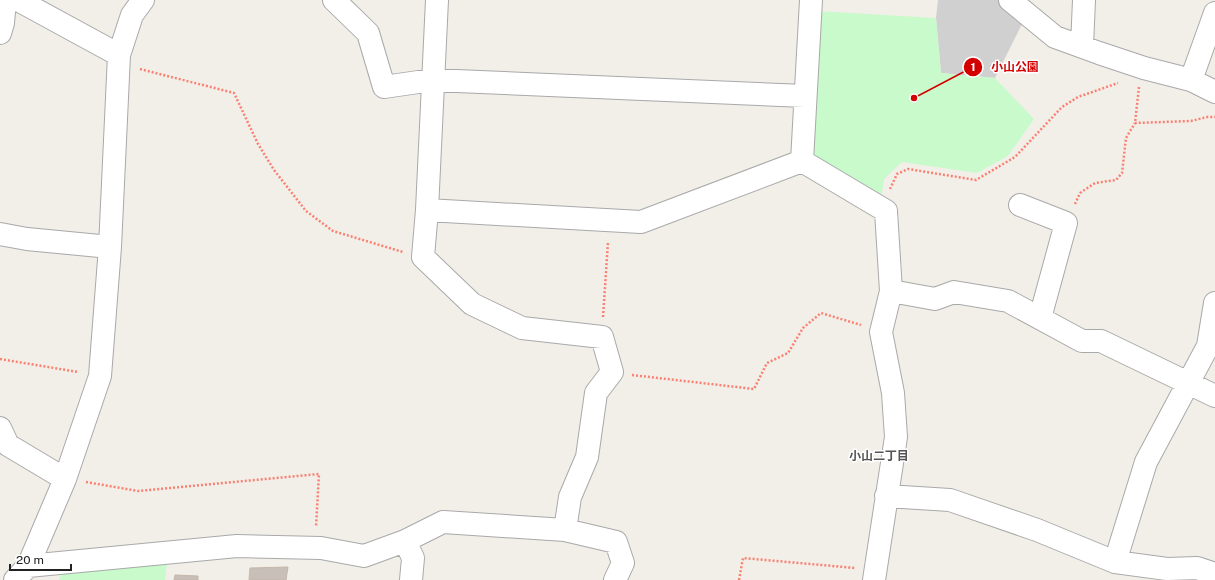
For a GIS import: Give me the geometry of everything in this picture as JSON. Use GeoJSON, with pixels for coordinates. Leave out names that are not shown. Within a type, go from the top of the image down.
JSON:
{"type":"FeatureCollection","features":[{"type":"Feature","properties":{"kind":"street"},"geometry":{"type":"LineString","coordinates":[[0,33],[3,23],[5,0]]}},
{"type":"Feature","properties":{"kind":"street"},"geometry":{"type":"LineString","coordinates":[[18,0],[118,59]]}},
{"type":"Feature","properties":{"kind":"street"},"geometry":{"type":"LineString","coordinates":[[21,573],[66,479],[100,376],[110,247],[118,59],[132,16],[143,0]]}},
{"type":"Feature","properties":{"kind":"street"},"geometry":{"type":"LineString","coordinates":[[334,0],[368,33],[384,87],[432,80],[805,96]]}},
{"type":"Feature","properties":{"kind":"street"},"geometry":{"type":"LineString","coordinates":[[436,0],[427,210],[423,257],[472,304],[522,328],[602,337],[612,372],[596,393],[587,457],[570,497],[565,530]]}},
{"type":"Feature","properties":{"kind":"street"},"geometry":{"type":"LineString","coordinates":[[802,161],[811,0]]}},
{"type":"Feature","properties":{"kind":"street"},"geometry":{"type":"LineString","coordinates":[[1010,0],[1055,37],[1082,46],[1142,71],[1190,80],[1215,92]]}},
{"type":"Feature","properties":{"kind":"street"},"geometry":{"type":"LineString","coordinates":[[1082,46],[1084,0]]}},
{"type":"Feature","properties":{"kind":"street"},"geometry":{"type":"LineString","coordinates":[[1190,80],[1215,12]]}},
{"type":"Feature","properties":{"kind":"street"},"geometry":{"type":"LineString","coordinates":[[427,210],[641,222],[802,161]]}},
{"type":"Feature","properties":{"kind":"street"},"geometry":{"type":"LineString","coordinates":[[802,161],[886,211],[891,291],[881,332],[893,393],[896,437],[874,575]]}},
{"type":"Feature","properties":{"kind":"street"},"geometry":{"type":"LineString","coordinates":[[1020,205],[1066,223],[1040,318]]}},
{"type":"Feature","properties":{"kind":"street"},"geometry":{"type":"LineString","coordinates":[[0,234],[27,239],[110,247]]}},
{"type":"Feature","properties":{"kind":"street"},"geometry":{"type":"LineString","coordinates":[[891,291],[935,299],[954,292],[1008,301],[1082,340],[1101,341],[1215,396]]}},
{"type":"Feature","properties":{"kind":"street"},"geometry":{"type":"LineString","coordinates":[[1115,562],[1146,462],[1208,346],[1215,303]]}},
{"type":"Feature","properties":{"kind":"street"},"geometry":{"type":"LineString","coordinates":[[0,428],[8,445],[66,479]]}},
{"type":"Feature","properties":{"kind":"street"},"geometry":{"type":"LineString","coordinates":[[886,496],[950,500],[1037,530],[1115,562],[1167,569],[1197,568],[1215,574]]}},
{"type":"Feature","properties":{"kind":"street"},"geometry":{"type":"LineString","coordinates":[[21,573],[237,546],[320,548],[364,556],[406,541],[443,522],[565,530],[616,542],[623,563],[615,580]]}},
{"type":"Feature","properties":{"kind":"street"},"geometry":{"type":"LineString","coordinates":[[406,541],[413,558],[411,580]]}},
{"type":"Feature","properties":{"kind":"path"},"geometry":{"type":"LineString","coordinates":[[118,59],[234,93],[258,144],[274,170],[306,211],[333,231],[423,257]]}},
{"type":"Feature","properties":{"kind":"path"},"geometry":{"type":"LineString","coordinates":[[886,211],[890,188],[897,174],[908,169],[976,180],[1015,157],[1062,107],[1078,97],[1142,71],[1135,123],[1126,138],[1122,173],[1116,180],[1095,183],[1080,193],[1066,223]]}},
{"type":"Feature","properties":{"kind":"path"},"geometry":{"type":"LineString","coordinates":[[1135,123],[1191,121],[1207,117],[1215,117]]}},
{"type":"Feature","properties":{"kind":"path"},"geometry":{"type":"LineString","coordinates":[[602,337],[610,220]]}},
{"type":"Feature","properties":{"kind":"path"},"geometry":{"type":"LineString","coordinates":[[612,372],[754,390],[767,363],[788,353],[803,328],[821,313],[881,332]]}},
{"type":"Feature","properties":{"kind":"path"},"geometry":{"type":"LineString","coordinates":[[0,359],[100,376]]}},
{"type":"Feature","properties":{"kind":"path"},"geometry":{"type":"LineString","coordinates":[[66,479],[138,490],[319,474],[316,530],[320,548]]}},
{"type":"Feature","properties":{"kind":"path"},"geometry":{"type":"LineString","coordinates":[[739,580],[743,558],[874,575]]}},
{"type":"Feature","properties":{"kind":"shaded area"},"geometry":{"type":"Polygon","coordinates":[[[938,0],[998,0],[1023,22],[995,78],[941,73],[936,18],[938,0]]]}},
{"type":"Feature","properties":{"kind":"green space"},"geometry":{"type":"Polygon","coordinates":[[[816,11],[936,18],[941,73],[995,78],[1034,119],[1008,156],[977,173],[902,162],[884,179],[882,193],[872,198],[818,162],[811,151],[816,11]]]}},
{"type":"Feature","properties":{"kind":"green space"},"geometry":{"type":"Polygon","coordinates":[[[167,564],[165,580],[59,580],[62,572],[167,564]]]}},
{"type":"Feature","properties":{"kind":"building"},"geometry":{"type":"Polygon","coordinates":[[[288,567],[286,580],[249,580],[250,568],[288,567]]]}},
{"type":"Feature","properties":{"kind":"building"},"geometry":{"type":"Polygon","coordinates":[[[175,575],[198,576],[198,580],[174,580],[175,575]]]}},
{"type":"Feature","properties":{"kind":"place","name":"小山公園"},"geometry":{"type":"Point","coordinates":[914,98]}},
{"type":"Feature","properties":{"kind":"district","name":"小山二丁目"},"geometry":{"type":"Point","coordinates":[879,456]}}]}
